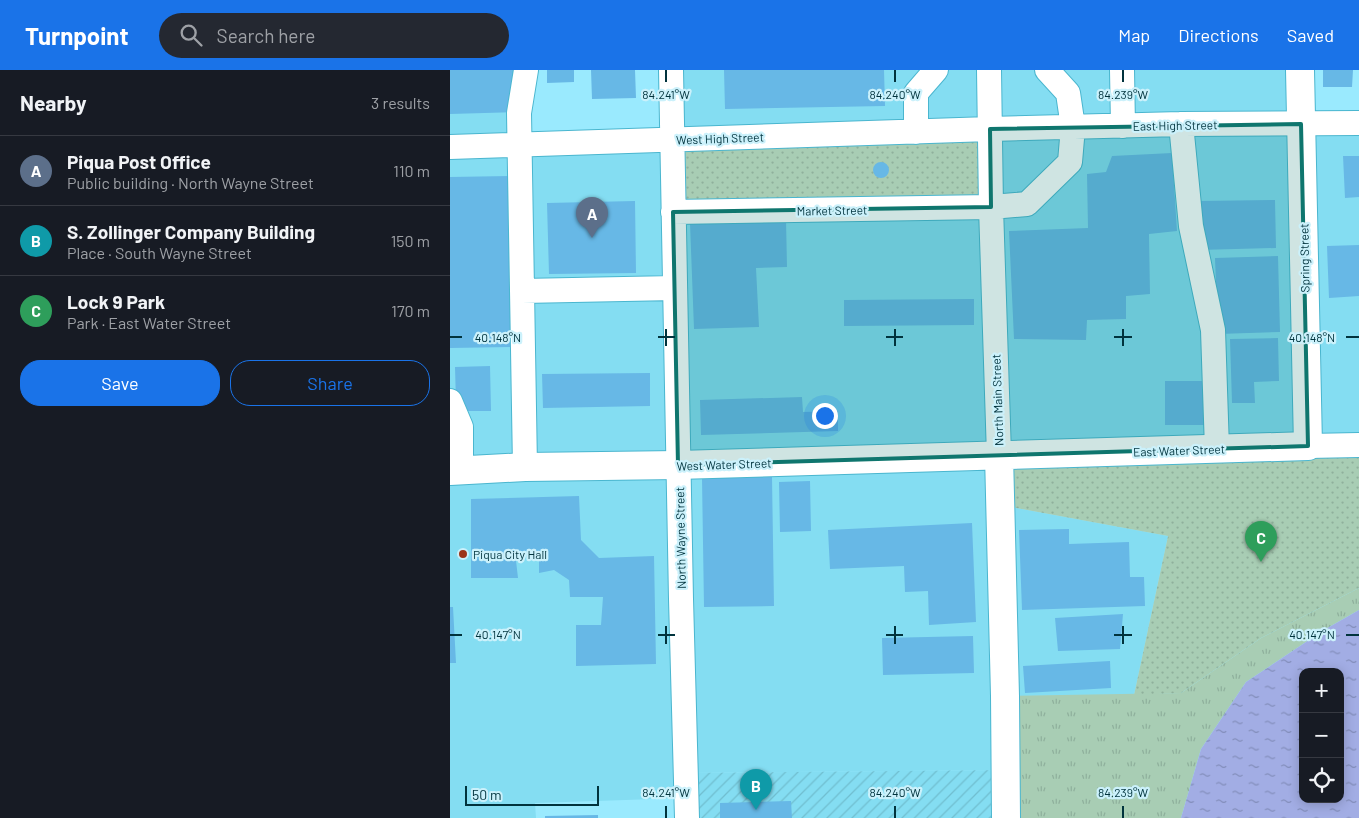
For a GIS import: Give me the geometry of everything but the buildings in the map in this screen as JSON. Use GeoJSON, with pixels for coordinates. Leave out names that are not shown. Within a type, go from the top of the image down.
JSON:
{"type":"FeatureCollection","features":[{"type":"Feature","properties":{"kind":"main road","name":"Spring Street"},"geometry":{"type":"LineString","coordinates":[[1300,70],[1308,446]]}},
{"type":"Feature","properties":{"kind":"main road","name":"East Water Street"},"geometry":{"type":"LineString","coordinates":[[999,455],[1308,446]]}},
{"type":"Feature","properties":{"kind":"main road","name":"West Water Street"},"geometry":{"type":"LineString","coordinates":[[455,470],[999,455]]}},
{"type":"Feature","properties":{"kind":"main road","name":"North Main Street"},"geometry":{"type":"LineString","coordinates":[[999,455],[1006,731],[1006,818]]}},
{"type":"Feature","properties":{"kind":"street"},"geometry":{"type":"LineString","coordinates":[[526,70],[519,113],[526,467]]}},
{"type":"Feature","properties":{"kind":"street","name":"North Wayne Street"},"geometry":{"type":"LineString","coordinates":[[671,70],[687,818]]}},
{"type":"Feature","properties":{"kind":"street"},"geometry":{"type":"LineString","coordinates":[[916,132],[916,93],[936,70]]}},
{"type":"Feature","properties":{"kind":"street","name":"North Main Street"},"geometry":{"type":"LineString","coordinates":[[989,70],[991,207],[999,455]]}},
{"type":"Feature","properties":{"kind":"street","name":"Market Street"},"geometry":{"type":"LineString","coordinates":[[673,212],[991,207],[1027,204],[1070,162],[1073,127],[1068,92],[1047,70]]}},
{"type":"Feature","properties":{"kind":"street"},"geometry":{"type":"LineString","coordinates":[[1122,70],[1123,126]]}},
{"type":"Feature","properties":{"kind":"street","name":"East High Street"},"geometry":{"type":"LineString","coordinates":[[990,129],[1181,124],[1359,123]]}},
{"type":"Feature","properties":{"kind":"street"},"geometry":{"type":"LineString","coordinates":[[1181,124],[1191,226],[1213,330],[1216,449]]}},
{"type":"Feature","properties":{"kind":"street","name":"West High Street"},"geometry":{"type":"LineString","coordinates":[[450,146],[990,129]]}},
{"type":"Feature","properties":{"kind":"street"},"geometry":{"type":"LineString","coordinates":[[522,291],[675,288]]}},
{"type":"Feature","properties":{"kind":"street"},"geometry":{"type":"LineString","coordinates":[[450,402],[461,427],[455,470]]}},
{"type":"Feature","properties":{"kind":"street","name":"East Water Street"},"geometry":{"type":"LineString","coordinates":[[1308,446],[1359,444]]}},
{"type":"Feature","properties":{"kind":"highlighted area"},"geometry":{"type":"Polygon","coordinates":[[[1301,124],[1308,446],[678,465],[673,212],[991,207],[990,129],[1301,124]]]}},
{"type":"Feature","properties":{"kind":"shaded area"},"geometry":{"type":"Polygon","coordinates":[[[450,70],[526,70],[519,145],[673,139],[671,70],[1300,70],[1301,124],[1359,123],[1359,445],[1000,505],[1168,536],[1134,695],[1005,696],[1006,770],[686,773],[686,798],[535,803],[536,818],[450,818],[450,70]]]}},
{"type":"Feature","properties":{"kind":"shaded area"},"geometry":{"type":"Polygon","coordinates":[[[1006,770],[1006,818],[687,818],[685,773],[1006,770]]]}},
{"type":"Feature","properties":{"kind":"green space"},"geometry":{"type":"Polygon","coordinates":[[[990,129],[991,207],[673,212],[673,139],[990,129]]]}},
{"type":"Feature","properties":{"kind":"green space"},"geometry":{"type":"Polygon","coordinates":[[[1359,445],[1359,588],[1261,638],[1181,693],[1134,695],[1168,536],[1000,505],[999,455],[1359,445]]]}},
{"type":"Feature","properties":{"kind":"green space"},"geometry":{"type":"Polygon","coordinates":[[[1359,588],[1359,610],[1324,630],[1246,682],[1201,749],[1181,818],[1006,818],[1005,696],[1181,693],[1261,638],[1359,588]]]}},
{"type":"Feature","properties":{"kind":"water"},"geometry":{"type":"Polygon","coordinates":[[[1359,610],[1359,818],[1181,818],[1201,749],[1246,682],[1324,630],[1359,610]]]}},
{"type":"Feature","properties":{"kind":"place","name":"Piqua Post Office"},"geometry":{"type":"Point","coordinates":[592,238]}},
{"type":"Feature","properties":{"kind":"place","name":"Piqua City Hall"},"geometry":{"type":"Point","coordinates":[463,554]}},
{"type":"Feature","properties":{"kind":"place","name":"Lock 9 Park"},"geometry":{"type":"Point","coordinates":[1261,562]}},
{"type":"Feature","properties":{"kind":"place","name":"S. Zollinger Company Building"},"geometry":{"type":"Point","coordinates":[756,810]}}]}
